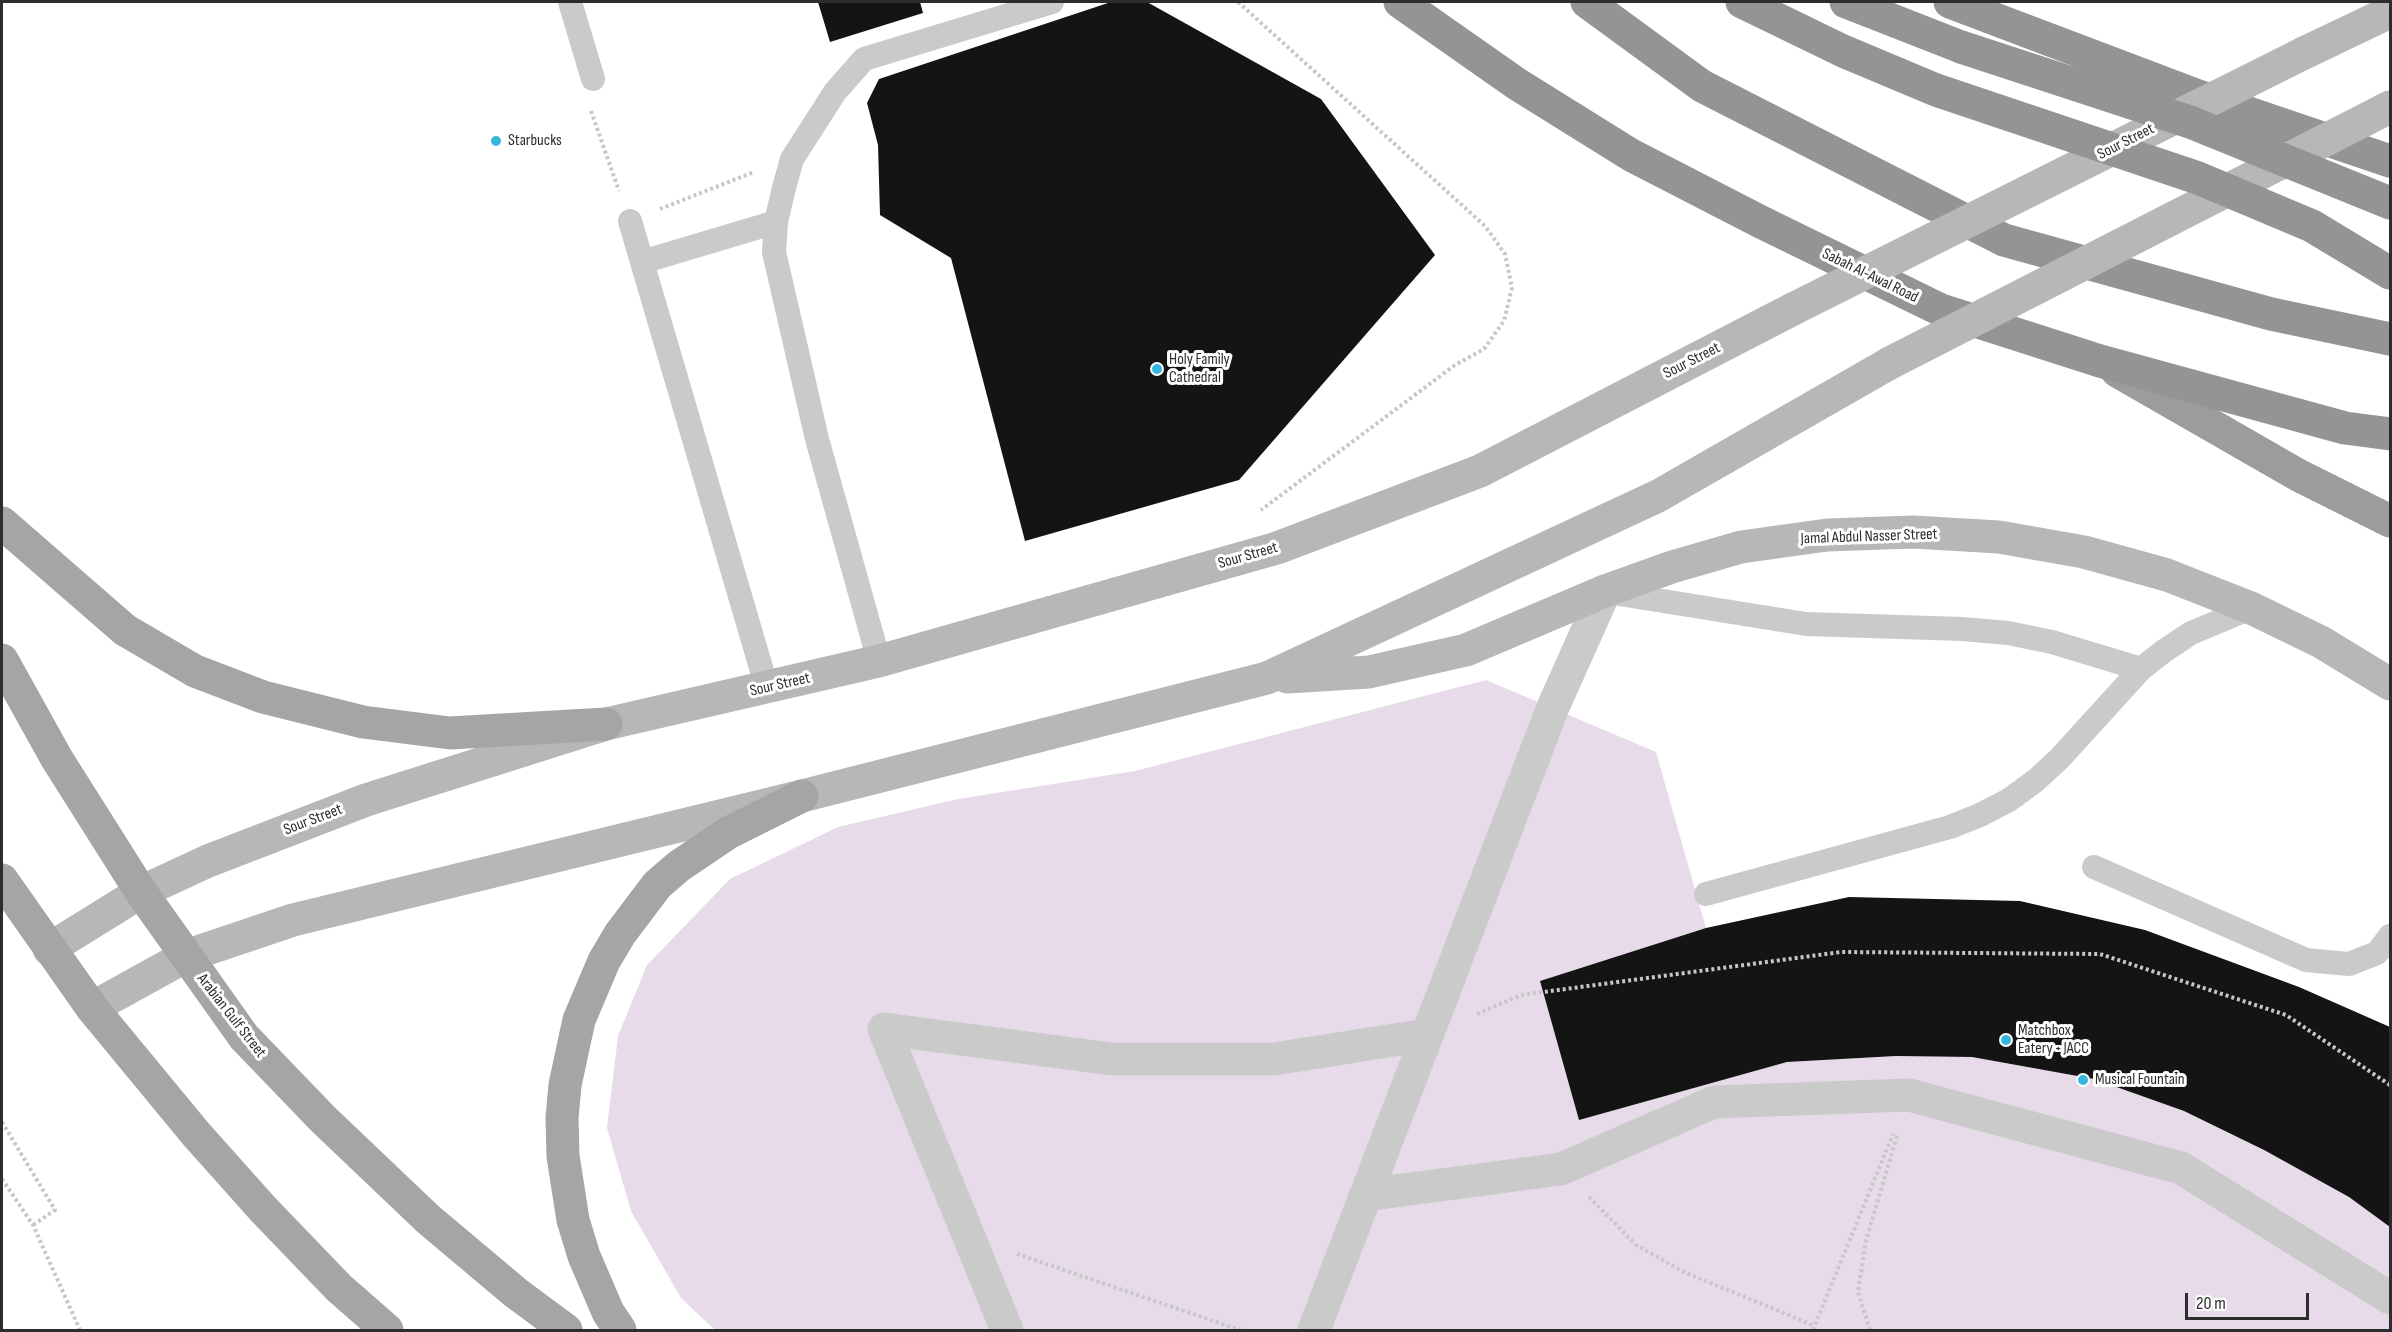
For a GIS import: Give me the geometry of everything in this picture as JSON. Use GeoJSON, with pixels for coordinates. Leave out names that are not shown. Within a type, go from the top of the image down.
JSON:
{"type":"FeatureCollection","features":[{"type":"Feature","properties":{"kind":"highway","name":"Sabah Al-Awal Road"},"geometry":{"type":"LineString","coordinates":[[1400,2],[1517,84],[1631,155],[1941,310],[2100,361],[2345,428],[2391,434]]}},
{"type":"Feature","properties":{"kind":"highway"},"geometry":{"type":"LineString","coordinates":[[1587,2],[1702,86],[2004,240],[2271,314],[2391,339]]}},
{"type":"Feature","properties":{"kind":"highway"},"geometry":{"type":"LineString","coordinates":[[1742,2],[1843,51],[1936,90],[2198,178],[2301,221],[2391,273]]}},
{"type":"Feature","properties":{"kind":"highway"},"geometry":{"type":"LineString","coordinates":[[1846,2],[1961,47],[2190,122],[2391,203]]}},
{"type":"Feature","properties":{"kind":"highway"},"geometry":{"type":"LineString","coordinates":[[1950,2],[2198,96],[2391,161]]}},
{"type":"Feature","properties":{"kind":"highway"},"geometry":{"type":"LineString","coordinates":[[2100,361],[2298,475],[2391,521]]}},
{"type":"Feature","properties":{"kind":"main road","name":"Sour Street"},"geometry":{"type":"LineString","coordinates":[[49,949],[141,892],[208,861],[366,800],[606,724],[879,661],[1278,548],[1480,471],[1793,309],[2304,53],[2391,12]]}},
{"type":"Feature","properties":{"kind":"main road"},"geometry":{"type":"LineString","coordinates":[[92,1008],[186,956],[293,920],[802,796],[1267,678],[1658,496],[1890,363],[2391,107]]}},
{"type":"Feature","properties":{"kind":"main road"},"geometry":{"type":"LineString","coordinates":[[2,523],[125,630],[195,671],[263,697],[363,722],[450,734],[606,724]]}},
{"type":"Feature","properties":{"kind":"main road","name":"Jamal Abdul Nasser Street"},"geometry":{"type":"LineString","coordinates":[[1267,678],[1369,672],[1466,650],[1605,591],[1672,567],[1741,547],[1827,535],[1913,532],[1999,537],[2084,552],[2167,574],[2250,608],[2321,642],[2391,684]]}},
{"type":"Feature","properties":{"kind":"main road","name":"Arabian Gulf Street"},"geometry":{"type":"LineString","coordinates":[[2,660],[57,759],[141,892],[244,1037],[323,1119],[428,1219],[516,1293],[566,1330]]}},
{"type":"Feature","properties":{"kind":"main road"},"geometry":{"type":"LineString","coordinates":[[620,1330],[608,1312],[584,1256],[573,1220],[563,1156],[562,1118],[565,1085],[579,1020],[604,961],[620,934],[657,885],[679,866],[728,833],[802,796]]}},
{"type":"Feature","properties":{"kind":"main road"},"geometry":{"type":"LineString","coordinates":[[2,880],[92,1008],[196,1134],[263,1209],[339,1288],[387,1330]]}},
{"type":"Feature","properties":{"kind":"street"},"geometry":{"type":"LineString","coordinates":[[1314,1330],[1553,707],[1605,591]]}},
{"type":"Feature","properties":{"kind":"street"},"geometry":{"type":"LineString","coordinates":[[1008,1330],[884,1029],[1112,1059],[1274,1059],[1426,1035]]}},
{"type":"Feature","properties":{"kind":"street"},"geometry":{"type":"LineString","coordinates":[[1365,1195],[1561,1169],[1714,1102],[1909,1095],[2181,1168],[2391,1298]]}},
{"type":"Feature","properties":{"kind":"lane"},"geometry":{"type":"LineString","coordinates":[[570,2],[593,79]]}},
{"type":"Feature","properties":{"kind":"lane"},"geometry":{"type":"LineString","coordinates":[[879,661],[817,439],[774,252],[776,222],[792,159],[835,92],[864,59],[1052,2]]}},
{"type":"Feature","properties":{"kind":"lane"},"geometry":{"type":"LineString","coordinates":[[630,221],[767,688]]}},
{"type":"Feature","properties":{"kind":"lane"},"geometry":{"type":"LineString","coordinates":[[642,262],[776,222]]}},
{"type":"Feature","properties":{"kind":"lane"},"geometry":{"type":"LineString","coordinates":[[1605,591],[1806,624],[1962,628],[2008,633],[2052,642],[2141,669]]}},
{"type":"Feature","properties":{"kind":"lane"},"geometry":{"type":"LineString","coordinates":[[1706,894],[1950,827],[2009,800],[2059,759],[2141,669],[2191,633],[2250,608]]}},
{"type":"Feature","properties":{"kind":"lane"},"geometry":{"type":"LineString","coordinates":[[2094,867],[2306,960],[2349,964],[2377,953],[2391,936]]}},
{"type":"Feature","properties":{"kind":"path"},"geometry":{"type":"LineString","coordinates":[[1238,2],[1485,226],[1505,254],[1512,288],[1504,321],[1484,349],[1455,365],[1260,511]]}},
{"type":"Feature","properties":{"kind":"path"},"geometry":{"type":"LineString","coordinates":[[590,110],[630,221],[792,159]]}},
{"type":"Feature","properties":{"kind":"path"},"geometry":{"type":"LineString","coordinates":[[1426,1035],[1521,995],[1841,952],[2100,954],[2286,1016],[2391,1085]]}},
{"type":"Feature","properties":{"kind":"path"},"geometry":{"type":"LineString","coordinates":[[1561,1169],[1636,1245],[1684,1272],[1814,1328],[1909,1095]]}},
{"type":"Feature","properties":{"kind":"path"},"geometry":{"type":"LineString","coordinates":[[1870,1330],[1858,1292],[1866,1240],[1909,1095]]}},
{"type":"Feature","properties":{"kind":"path"},"geometry":{"type":"LineString","coordinates":[[2,1122],[55,1210],[33,1225]]}},
{"type":"Feature","properties":{"kind":"path"},"geometry":{"type":"LineString","coordinates":[[2,1179],[33,1225],[80,1330]]}},
{"type":"Feature","properties":{"kind":"path"},"geometry":{"type":"LineString","coordinates":[[969,1237],[1240,1330]]}},
{"type":"Feature","properties":{"kind":"shaded area"},"geometry":{"type":"Polygon","coordinates":[[[1486,680],[1656,752],[1706,928],[1540,981],[1579,1119],[1787,1062],[1896,1056],[1972,1057],[2094,1079],[2184,1111],[2264,1150],[2349,1197],[2390,1227],[2390,1330],[715,1330],[681,1298],[631,1211],[607,1128],[618,1036],[647,965],[730,879],[838,827],[958,799],[1135,771],[1486,680]]]}},
{"type":"Feature","properties":{"kind":"building"},"geometry":{"type":"Polygon","coordinates":[[[818,2],[920,2],[923,13],[830,42],[818,2]]]}},
{"type":"Feature","properties":{"kind":"building","name":"Holy Family Cathedral"},"geometry":{"type":"Polygon","coordinates":[[[1111,2],[1147,2],[1321,99],[1435,255],[1239,480],[1025,541],[951,258],[880,215],[878,145],[867,103],[879,79],[1111,2]]]}},
{"type":"Feature","properties":{"kind":"building"},"geometry":{"type":"Polygon","coordinates":[[[1849,897],[2020,901],[2145,930],[2299,987],[2390,1027],[2390,1227],[2349,1197],[2264,1150],[2184,1111],[2094,1079],[1972,1057],[1896,1056],[1787,1062],[1579,1120],[1540,981],[1706,928],[1849,897]]]}},
{"type":"Feature","properties":{"kind":"place","name":"Starbucks"},"geometry":{"type":"Point","coordinates":[496,141]}},
{"type":"Feature","properties":{"kind":"place","name":"Holy Family Cathedral"},"geometry":{"type":"Point","coordinates":[1157,369]}},
{"type":"Feature","properties":{"kind":"place","name":"Matchbox Eatery - JACC"},"geometry":{"type":"Point","coordinates":[2006,1040]}},
{"type":"Feature","properties":{"kind":"place","name":"Musical Fountain"},"geometry":{"type":"Point","coordinates":[2083,1080]}}]}
